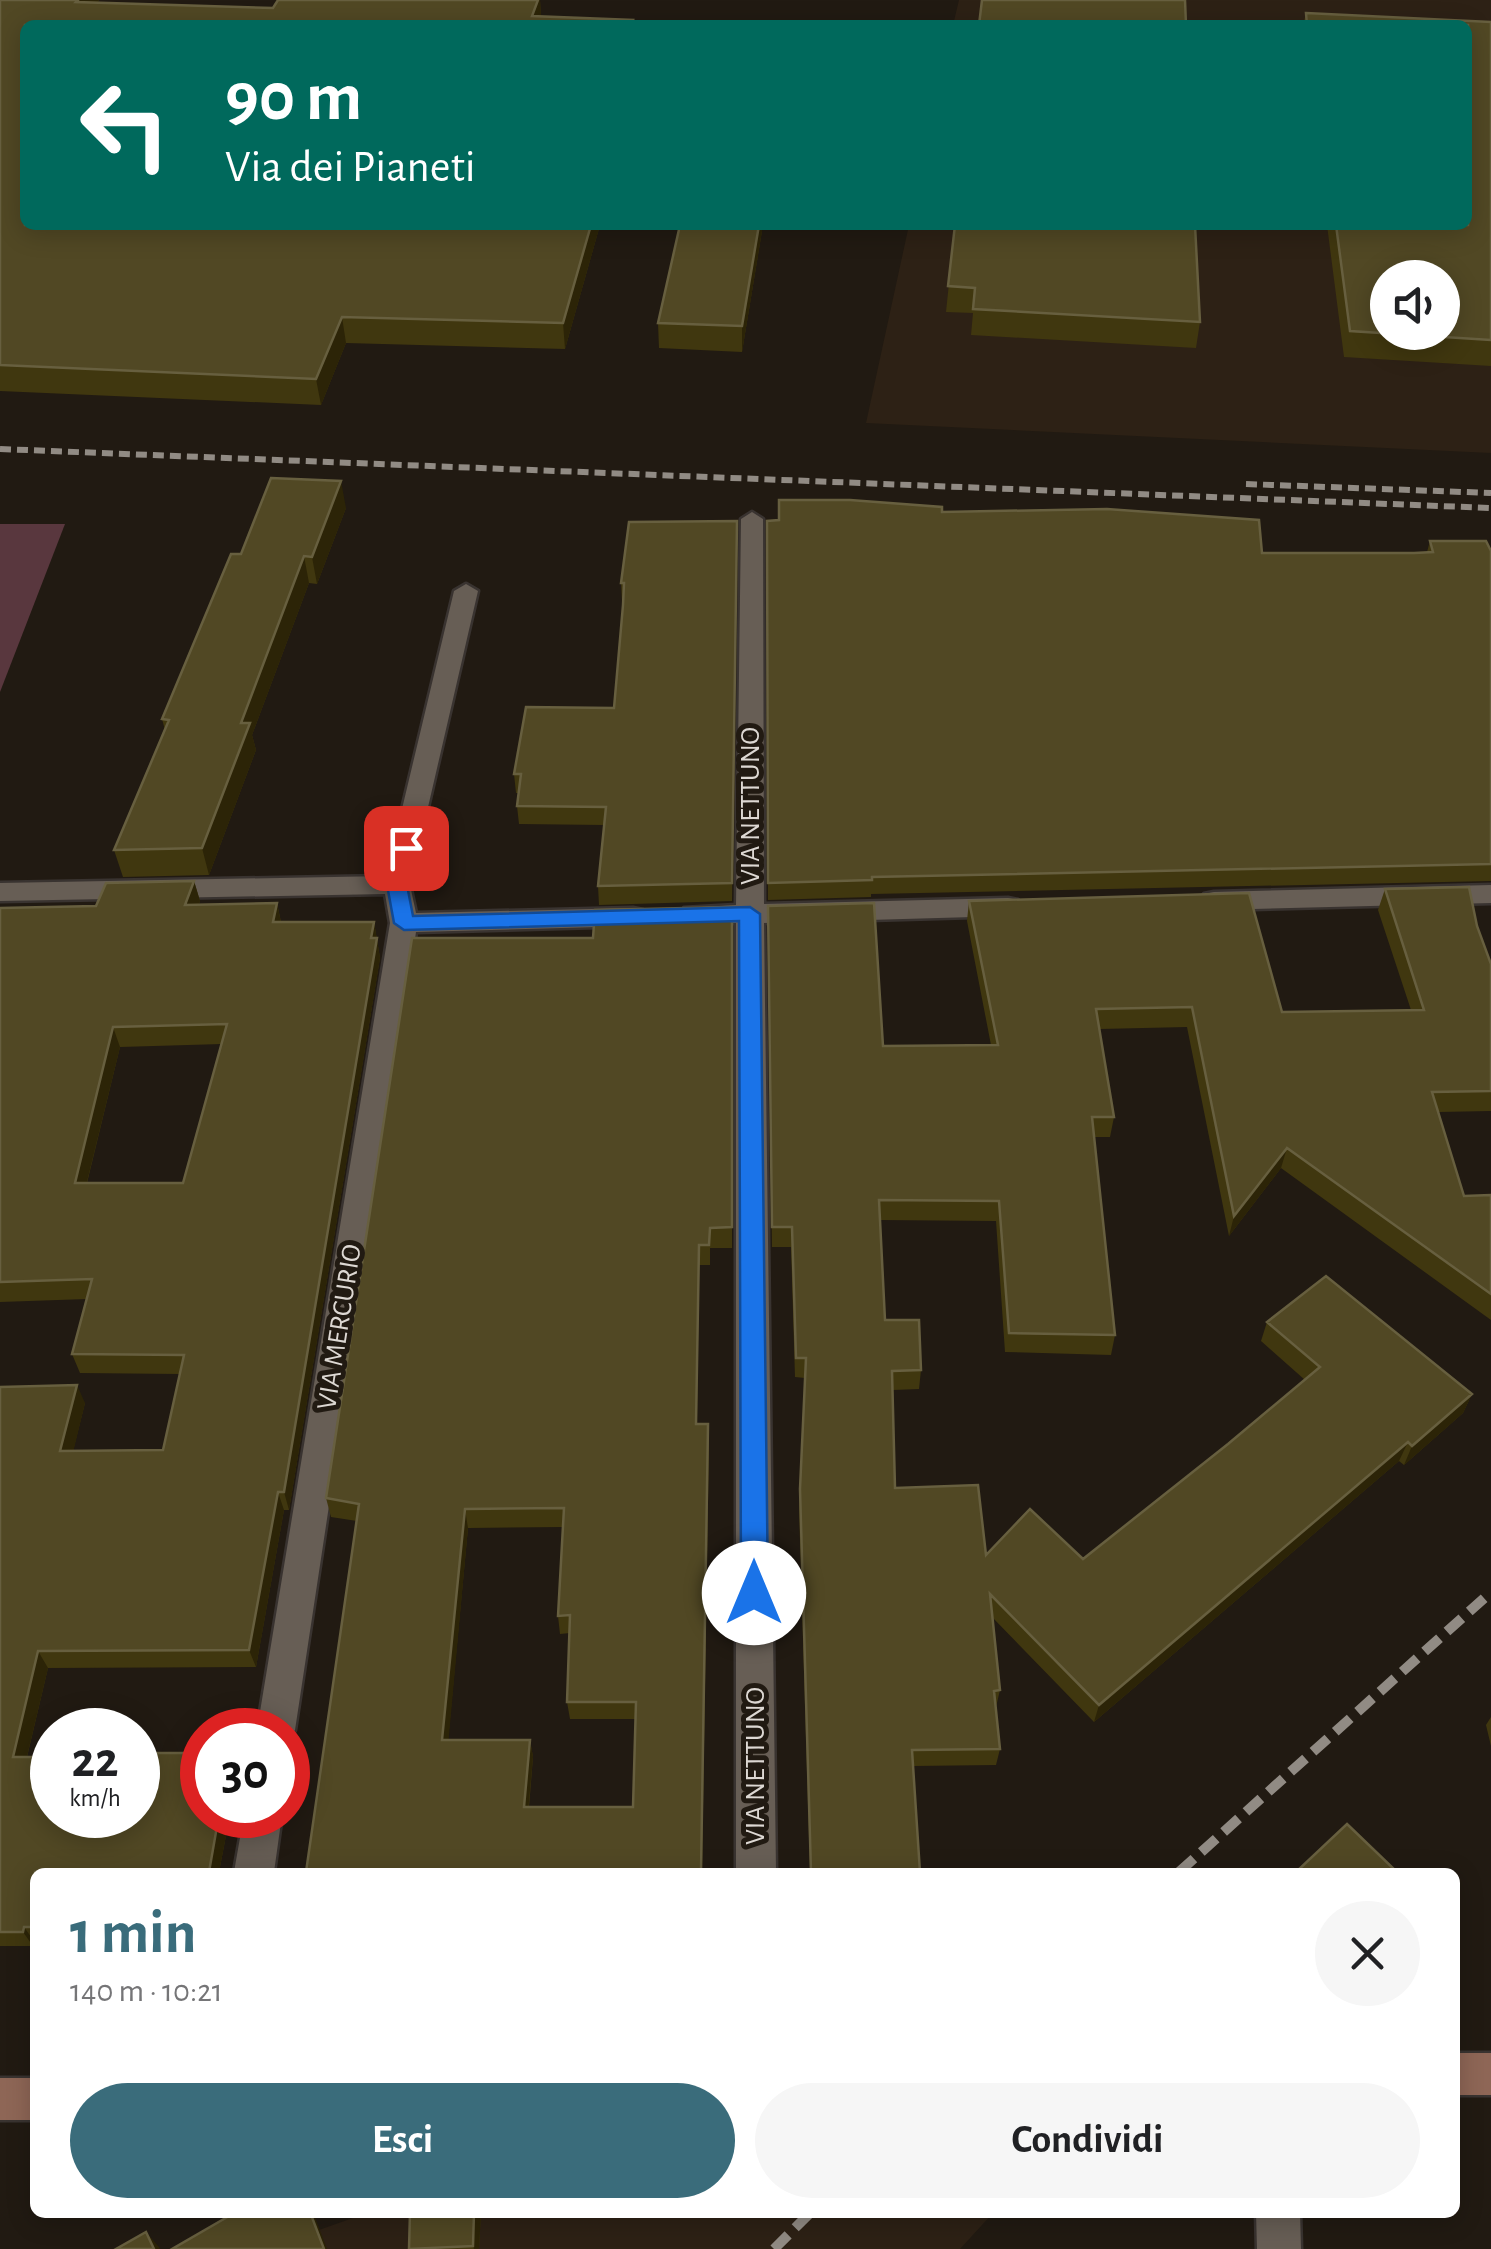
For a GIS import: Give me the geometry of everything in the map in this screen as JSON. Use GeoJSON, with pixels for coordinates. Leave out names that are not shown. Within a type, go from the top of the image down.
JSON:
{"type":"FeatureCollection","features":[{"type":"Feature","properties":{"kind":"main road"},"geometry":{"type":"LineString","coordinates":[[1460,2074],[1491,2074]]}},
{"type":"Feature","properties":{"kind":"main road"},"geometry":{"type":"LineString","coordinates":[[0,2099],[30,2099]]}},
{"type":"Feature","properties":{"kind":"street","name":"VIA NETTUNO"},"geometry":{"type":"LineString","coordinates":[[752,519],[750,914],[756,1868]]}},
{"type":"Feature","properties":{"kind":"street"},"geometry":{"type":"LineString","coordinates":[[0,892],[397,885],[466,591]]}},
{"type":"Feature","properties":{"kind":"street","name":"VIA MERCURIO"},"geometry":{"type":"LineString","coordinates":[[279,1708],[404,923],[397,885]]}},
{"type":"Feature","properties":{"kind":"street"},"geometry":{"type":"LineString","coordinates":[[1179,902],[1491,894]]}},
{"type":"Feature","properties":{"kind":"street"},"geometry":{"type":"LineString","coordinates":[[404,923],[1042,906]]}},
{"type":"Feature","properties":{"kind":"street"},"geometry":{"type":"LineString","coordinates":[[255,1868],[259,1838]]}},
{"type":"Feature","properties":{"kind":"street"},"geometry":{"type":"LineString","coordinates":[[1278,2218],[1280,2249]]}},
{"type":"Feature","properties":{"kind":"shaded area"},"geometry":{"type":"Polygon","coordinates":[[[959,0],[1491,0],[1491,453],[866,423],[908,230],[1472,230],[1472,20],[954,20],[959,0]]]}},
{"type":"Feature","properties":{"kind":"shaded area"},"geometry":{"type":"Polygon","coordinates":[[[0,524],[65,524],[0,692],[0,524]]]}},
{"type":"Feature","properties":{"kind":"shaded area"},"geometry":{"type":"Polygon","coordinates":[[[353,2218],[988,2218],[960,2249],[265,2249],[353,2218]]]}},
{"type":"Feature","properties":{"kind":"building"},"geometry":{"type":"Polygon","coordinates":[[[0,0],[273,8],[278,0],[538,0],[532,16],[633,20],[20,20],[20,230],[590,230],[563,323],[342,317],[316,379],[0,365],[0,0]]]}},
{"type":"Feature","properties":{"kind":"building"},"geometry":{"type":"Polygon","coordinates":[[[982,0],[1185,0],[1186,20],[980,20],[982,0]]]}},
{"type":"Feature","properties":{"kind":"building"},"geometry":{"type":"Polygon","coordinates":[[[1306,13],[1450,20],[1307,20],[1306,13]]]}},
{"type":"Feature","properties":{"kind":"building"},"geometry":{"type":"Polygon","coordinates":[[[1472,21],[1491,22],[1491,340],[1460,338],[1460,260],[1370,260],[1370,332],[1350,331],[1337,230],[1472,230],[1472,21]]]}},
{"type":"Feature","properties":{"kind":"building"},"geometry":{"type":"Polygon","coordinates":[[[679,230],[758,230],[742,326],[658,323],[679,230]]]}},
{"type":"Feature","properties":{"kind":"building"},"geometry":{"type":"Polygon","coordinates":[[[954,230],[1195,230],[1200,322],[973,309],[975,288],[948,286],[954,230]]]}},
{"type":"Feature","properties":{"kind":"building"},"geometry":{"type":"Polygon","coordinates":[[[271,478],[341,481],[312,557],[304,556],[241,723],[250,723],[202,848],[114,850],[169,720],[162,719],[231,554],[241,554],[271,478]]]}},
{"type":"Feature","properties":{"kind":"building"},"geometry":{"type":"Polygon","coordinates":[[[779,500],[850,500],[942,507],[942,512],[1107,509],[1259,520],[1262,553],[1433,552],[1430,541],[1486,541],[1491,551],[1491,864],[872,877],[768,883],[767,521],[779,520],[779,500]]]}},
{"type":"Feature","properties":{"kind":"building"},"geometry":{"type":"Polygon","coordinates":[[[737,521],[732,883],[598,886],[606,807],[517,806],[521,774],[514,774],[526,707],[614,708],[623,605],[621,583],[629,522],[737,521]]]}},
{"type":"Feature","properties":{"kind":"building"},"geometry":{"type":"Polygon","coordinates":[[[194,881],[185,905],[277,903],[273,922],[374,922],[371,938],[377,938],[284,1492],[278,1492],[249,1650],[38,1651],[13,1757],[30,1757],[30,1838],[160,1838],[160,1753],[180,1753],[180,1838],[215,1838],[210,1868],[30,1868],[30,1927],[24,1927],[23,1932],[0,1932],[0,1387],[77,1385],[60,1451],[163,1450],[184,1355],[72,1354],[92,1279],[0,1282],[0,908],[96,906],[106,883],[194,881]],[[227,1024],[113,1027],[75,1183],[183,1183],[227,1024]]]}},
{"type":"Feature","properties":{"kind":"building"},"geometry":{"type":"Polygon","coordinates":[[[1469,887],[1477,926],[1491,964],[1491,1091],[1432,1092],[1464,1196],[1491,1195],[1491,1294],[1287,1148],[1234,1216],[1192,1007],[1096,1009],[1114,1117],[1092,1117],[1115,1335],[1009,1333],[999,1201],[879,1200],[885,1320],[919,1320],[921,1370],[892,1371],[895,1488],[978,1485],[986,1555],[1030,1509],[1083,1559],[1320,1367],[1267,1322],[1326,1276],[1472,1394],[1412,1446],[1408,1442],[1099,1705],[990,1594],[1000,1690],[994,1691],[1000,1749],[912,1750],[920,1868],[811,1868],[800,1489],[806,1358],[796,1358],[792,1227],[772,1227],[768,906],[874,903],[883,1046],[998,1045],[969,901],[1249,893],[1282,1012],[1424,1010],[1385,889],[1469,887]]]}},
{"type":"Feature","properties":{"kind":"building"},"geometry":{"type":"Polygon","coordinates":[[[732,907],[732,1227],[710,1228],[709,1245],[699,1245],[696,1424],[708,1424],[701,1868],[307,1868],[359,1504],[326,1498],[412,938],[593,938],[595,910],[732,907]],[[564,1508],[465,1509],[442,1740],[530,1740],[524,1807],[633,1807],[636,1702],[567,1702],[570,1615],[558,1616],[564,1508]]]}},
{"type":"Feature","properties":{"kind":"building"},"geometry":{"type":"Polygon","coordinates":[[[1347,1824],[1393,1868],[1300,1868],[1347,1824]]]}},
{"type":"Feature","properties":{"kind":"building"},"geometry":{"type":"Polygon","coordinates":[[[226,2218],[312,2218],[324,2249],[172,2249],[226,2218]]]}},
{"type":"Feature","properties":{"kind":"building"},"geometry":{"type":"Polygon","coordinates":[[[410,2218],[474,2218],[473,2246],[409,2249],[410,2218]]]}},
{"type":"Feature","properties":{"kind":"building"},"geometry":{"type":"Polygon","coordinates":[[[146,2232],[154,2249],[116,2249],[146,2232]]]}},
{"type":"Feature","properties":{"kind":"railway"},"geometry":{"type":"LineString","coordinates":[[0,449],[1491,508]]}},
{"type":"Feature","properties":{"kind":"railway"},"geometry":{"type":"LineString","coordinates":[[1246,484],[1491,493]]}},
{"type":"Feature","properties":{"kind":"railway"},"geometry":{"type":"LineString","coordinates":[[1183,1868],[1491,1592]]}},
{"type":"Feature","properties":{"kind":"railway"},"geometry":{"type":"LineString","coordinates":[[774,2249],[805,2218]]}},
{"type":"Feature","properties":{"kind":"route"},"geometry":{"type":"LineString","coordinates":[[406,848],[397,885],[404,923],[750,914],[754,1593]]}}]}
